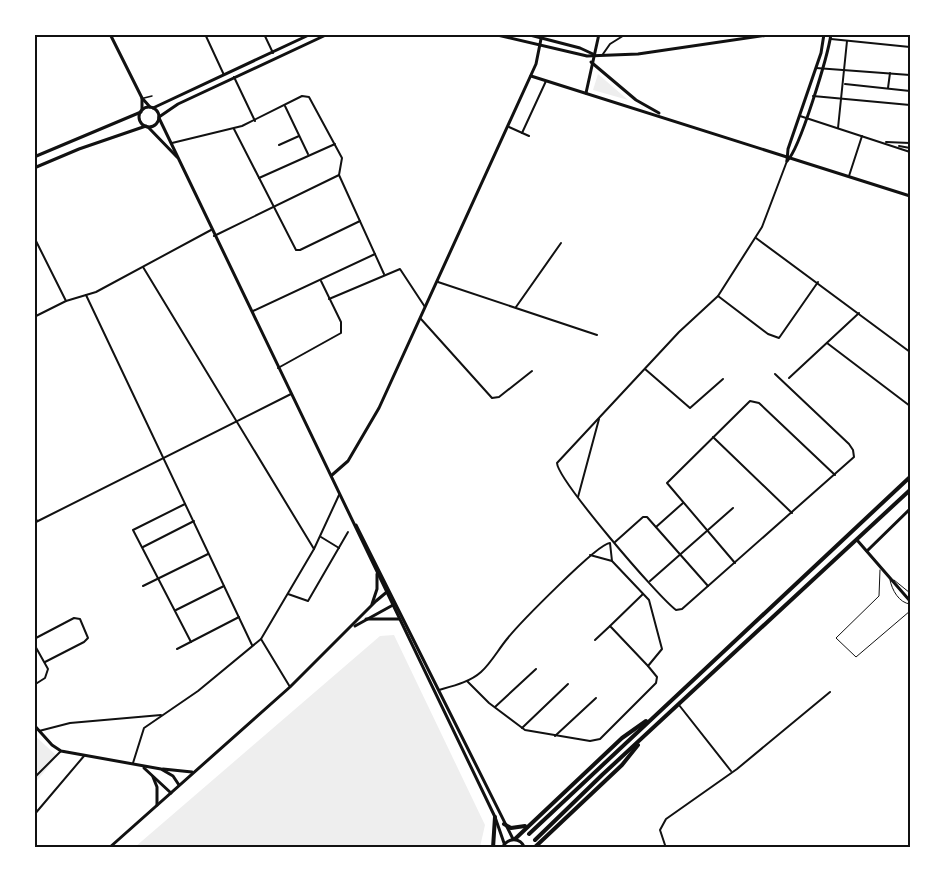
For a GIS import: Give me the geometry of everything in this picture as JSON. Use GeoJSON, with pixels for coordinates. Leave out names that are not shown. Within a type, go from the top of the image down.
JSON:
{"type":"FeatureCollection","features":[{"type":"Feature","properties":{"kind":"highway"},"geometry":{"type":"LineString","coordinates":[[530,834],[910,477]]}},
{"type":"Feature","properties":{"kind":"highway"},"geometry":{"type":"LineString","coordinates":[[535,845],[645,736],[910,490]]}},
{"type":"Feature","properties":{"kind":"highway"},"geometry":{"type":"LineString","coordinates":[[514,839],[622,738],[650,720]]}},
{"type":"Feature","properties":{"kind":"highway"},"geometry":{"type":"LineString","coordinates":[[493,848],[495,817]]}},
{"type":"Feature","properties":{"kind":"highway"},"geometry":{"type":"LineString","coordinates":[[504,824],[514,829],[528,825]]}},
{"type":"Feature","properties":{"kind":"street"},"geometry":{"type":"LineString","coordinates":[[110,34],[142,98],[159,117],[211,230],[389,591],[399,619],[495,817],[504,843],[502,848]]}},
{"type":"Feature","properties":{"kind":"street"},"geometry":{"type":"LineString","coordinates":[[205,34],[224,75]]}},
{"type":"Feature","properties":{"kind":"street"},"geometry":{"type":"LineString","coordinates":[[264,34],[273,53]]}},
{"type":"Feature","properties":{"kind":"street"},"geometry":{"type":"LineString","coordinates":[[34,157],[152,107],[311,34]]}},
{"type":"Feature","properties":{"kind":"street"},"geometry":{"type":"LineString","coordinates":[[34,168],[79,149],[156,124],[159,117],[178,104],[328,34]]}},
{"type":"Feature","properties":{"kind":"street"},"geometry":{"type":"LineString","coordinates":[[493,34],[582,56],[638,54],[775,34]]}},
{"type":"Feature","properties":{"kind":"street"},"geometry":{"type":"LineString","coordinates":[[526,34],[542,36],[593,54]]}},
{"type":"Feature","properties":{"kind":"street"},"geometry":{"type":"LineString","coordinates":[[586,93],[599,34]]}},
{"type":"Feature","properties":{"kind":"street"},"geometry":{"type":"LineString","coordinates":[[603,54],[610,44],[626,34]]}},
{"type":"Feature","properties":{"kind":"street"},"geometry":{"type":"LineString","coordinates":[[775,374],[853,450],[852,460],[679,610],[672,606],[615,542],[558,471],[557,463],[645,369],[718,296],[756,238],[766,218],[787,161],[786,155],[816,68],[824,34]]}},
{"type":"Feature","properties":{"kind":"street"},"geometry":{"type":"LineString","coordinates":[[332,475],[348,461],[369,429],[421,319],[435,282],[509,127],[531,76],[542,36]]}},
{"type":"Feature","properties":{"kind":"street"},"geometry":{"type":"LineString","coordinates":[[787,161],[792,157],[806,118],[831,37],[847,41],[910,47]]}},
{"type":"Feature","properties":{"kind":"street"},"geometry":{"type":"LineString","coordinates":[[838,128],[847,41]]}},
{"type":"Feature","properties":{"kind":"street"},"geometry":{"type":"LineString","coordinates":[[591,62],[636,100],[668,118]]}},
{"type":"Feature","properties":{"kind":"street"},"geometry":{"type":"LineString","coordinates":[[816,68],[910,75]]}},
{"type":"Feature","properties":{"kind":"street"},"geometry":{"type":"LineString","coordinates":[[888,89],[890,73]]}},
{"type":"Feature","properties":{"kind":"street"},"geometry":{"type":"LineString","coordinates":[[531,76],[910,196]]}},
{"type":"Feature","properties":{"kind":"street"},"geometry":{"type":"LineString","coordinates":[[234,77],[255,121]]}},
{"type":"Feature","properties":{"kind":"street"},"geometry":{"type":"LineString","coordinates":[[522,133],[546,81]]}},
{"type":"Feature","properties":{"kind":"street"},"geometry":{"type":"LineString","coordinates":[[844,84],[910,91]]}},
{"type":"Feature","properties":{"kind":"street"},"geometry":{"type":"LineString","coordinates":[[142,98],[152,96]]}},
{"type":"Feature","properties":{"kind":"street"},"geometry":{"type":"LineString","coordinates":[[172,143],[234,129],[255,121],[303,96],[309,97],[343,162],[339,175],[384,274]]}},
{"type":"Feature","properties":{"kind":"street"},"geometry":{"type":"LineString","coordinates":[[813,96],[910,105]]}},
{"type":"Feature","properties":{"kind":"street"},"geometry":{"type":"LineString","coordinates":[[142,98],[140,120],[178,159]]}},
{"type":"Feature","properties":{"kind":"street"},"geometry":{"type":"LineString","coordinates":[[285,105],[308,154]]}},
{"type":"Feature","properties":{"kind":"street"},"geometry":{"type":"LineString","coordinates":[[800,116],[910,152]]}},
{"type":"Feature","properties":{"kind":"street"},"geometry":{"type":"LineString","coordinates":[[509,127],[529,136]]}},
{"type":"Feature","properties":{"kind":"street"},"geometry":{"type":"LineString","coordinates":[[234,129],[294,249],[298,250],[360,221]]}},
{"type":"Feature","properties":{"kind":"street"},"geometry":{"type":"LineString","coordinates":[[849,176],[862,135]]}},
{"type":"Feature","properties":{"kind":"street"},"geometry":{"type":"LineString","coordinates":[[279,145],[299,136]]}},
{"type":"Feature","properties":{"kind":"street"},"geometry":{"type":"LineString","coordinates":[[884,142],[910,143]]}},
{"type":"Feature","properties":{"kind":"street"},"geometry":{"type":"LineString","coordinates":[[259,178],[308,154],[335,144]]}},
{"type":"Feature","properties":{"kind":"street"},"geometry":{"type":"LineString","coordinates":[[893,146],[910,148]]}},
{"type":"Feature","properties":{"kind":"street"},"geometry":{"type":"LineString","coordinates":[[214,236],[339,175]]}},
{"type":"Feature","properties":{"kind":"street"},"geometry":{"type":"LineString","coordinates":[[34,316],[66,301],[86,295],[211,230]]}},
{"type":"Feature","properties":{"kind":"street"},"geometry":{"type":"LineString","coordinates":[[34,237],[66,301]]}},
{"type":"Feature","properties":{"kind":"street"},"geometry":{"type":"LineString","coordinates":[[756,238],[910,352]]}},
{"type":"Feature","properties":{"kind":"street"},"geometry":{"type":"LineString","coordinates":[[515,307],[561,243]]}},
{"type":"Feature","properties":{"kind":"street"},"geometry":{"type":"LineString","coordinates":[[251,311],[375,254]]}},
{"type":"Feature","properties":{"kind":"street"},"geometry":{"type":"LineString","coordinates":[[143,267],[314,549]]}},
{"type":"Feature","properties":{"kind":"street"},"geometry":{"type":"LineString","coordinates":[[329,299],[384,274],[402,269],[425,307]]}},
{"type":"Feature","properties":{"kind":"street"},"geometry":{"type":"LineString","coordinates":[[278,368],[341,333],[341,322],[321,280]]}},
{"type":"Feature","properties":{"kind":"street"},"geometry":{"type":"LineString","coordinates":[[435,282],[597,335]]}},
{"type":"Feature","properties":{"kind":"street"},"geometry":{"type":"LineString","coordinates":[[718,296],[768,334],[779,338],[818,282]]}},
{"type":"Feature","properties":{"kind":"street"},"geometry":{"type":"LineString","coordinates":[[86,295],[252,645]]}},
{"type":"Feature","properties":{"kind":"street"},"geometry":{"type":"LineString","coordinates":[[789,378],[859,313]]}},
{"type":"Feature","properties":{"kind":"street"},"geometry":{"type":"LineString","coordinates":[[421,319],[492,398],[499,397],[532,371]]}},
{"type":"Feature","properties":{"kind":"street"},"geometry":{"type":"LineString","coordinates":[[827,343],[910,406]]}},
{"type":"Feature","properties":{"kind":"street"},"geometry":{"type":"LineString","coordinates":[[645,369],[688,408],[702,400],[723,379]]}},
{"type":"Feature","properties":{"kind":"street"},"geometry":{"type":"LineString","coordinates":[[34,515],[36,522],[291,394]]}},
{"type":"Feature","properties":{"kind":"street"},"geometry":{"type":"LineString","coordinates":[[735,563],[683,503],[668,482],[750,401],[756,401],[835,476]]}},
{"type":"Feature","properties":{"kind":"street"},"geometry":{"type":"LineString","coordinates":[[578,497],[600,417]]}},
{"type":"Feature","properties":{"kind":"street"},"geometry":{"type":"LineString","coordinates":[[713,437],[792,513]]}},
{"type":"Feature","properties":{"kind":"street"},"geometry":{"type":"LineString","coordinates":[[132,765],[140,735],[161,715],[198,691],[261,639],[321,537],[340,492]]}},
{"type":"Feature","properties":{"kind":"street"},"geometry":{"type":"LineString","coordinates":[[656,527],[683,503]]}},
{"type":"Feature","properties":{"kind":"street"},"geometry":{"type":"LineString","coordinates":[[185,504],[134,530],[191,642]]}},
{"type":"Feature","properties":{"kind":"street"},"geometry":{"type":"LineString","coordinates":[[650,581],[733,508]]}},
{"type":"Feature","properties":{"kind":"street"},"geometry":{"type":"LineString","coordinates":[[867,551],[910,509]]}},
{"type":"Feature","properties":{"kind":"street"},"geometry":{"type":"LineString","coordinates":[[615,542],[643,517],[647,517],[708,586]]}},
{"type":"Feature","properties":{"kind":"street"},"geometry":{"type":"LineString","coordinates":[[142,547],[194,521]]}},
{"type":"Feature","properties":{"kind":"street"},"geometry":{"type":"LineString","coordinates":[[355,523],[377,572],[389,591]]}},
{"type":"Feature","properties":{"kind":"street"},"geometry":{"type":"LineString","coordinates":[[288,594],[308,601],[348,532]]}},
{"type":"Feature","properties":{"kind":"street"},"geometry":{"type":"LineString","coordinates":[[321,537],[339,549]]}},
{"type":"Feature","properties":{"kind":"street"},"geometry":{"type":"LineString","coordinates":[[857,540],[910,602]]}},
{"type":"Feature","properties":{"kind":"street"},"geometry":{"type":"LineString","coordinates":[[438,690],[467,681],[481,672],[508,638],[590,555],[608,542],[612,561],[643,594],[655,614],[662,650],[648,666]]}},
{"type":"Feature","properties":{"kind":"street"},"geometry":{"type":"LineString","coordinates":[[143,586],[208,554]]}},
{"type":"Feature","properties":{"kind":"street"},"geometry":{"type":"LineString","coordinates":[[590,555],[612,561]]}},
{"type":"Feature","properties":{"kind":"street"},"geometry":{"type":"LineString","coordinates":[[372,604],[377,590],[377,572]]}},
{"type":"Feature","properties":{"kind":"street"},"geometry":{"type":"LineString","coordinates":[[175,611],[224,586]]}},
{"type":"Feature","properties":{"kind":"street"},"geometry":{"type":"LineString","coordinates":[[109,848],[290,687],[351,628],[372,604],[389,591]]}},
{"type":"Feature","properties":{"kind":"street"},"geometry":{"type":"LineString","coordinates":[[595,640],[643,594]]}},
{"type":"Feature","properties":{"kind":"street"},"geometry":{"type":"LineString","coordinates":[[351,628],[394,604]]}},
{"type":"Feature","properties":{"kind":"street"},"geometry":{"type":"LineString","coordinates":[[394,604],[504,824],[514,839],[521,842],[525,848]]}},
{"type":"Feature","properties":{"kind":"street"},"geometry":{"type":"LineString","coordinates":[[177,649],[239,617]]}},
{"type":"Feature","properties":{"kind":"street"},"geometry":{"type":"LineString","coordinates":[[34,639],[74,618],[80,619],[88,638],[45,662]]}},
{"type":"Feature","properties":{"kind":"street"},"geometry":{"type":"LineString","coordinates":[[366,619],[399,619]]}},
{"type":"Feature","properties":{"kind":"street"},"geometry":{"type":"LineString","coordinates":[[467,681],[522,728],[590,741],[600,739],[656,683],[657,677],[610,626]]}},
{"type":"Feature","properties":{"kind":"street"},"geometry":{"type":"LineString","coordinates":[[261,639],[290,687]]}},
{"type":"Feature","properties":{"kind":"street"},"geometry":{"type":"LineString","coordinates":[[34,685],[47,674],[45,662],[35,646]]}},
{"type":"Feature","properties":{"kind":"street"},"geometry":{"type":"LineString","coordinates":[[495,707],[536,669]]}},
{"type":"Feature","properties":{"kind":"street"},"geometry":{"type":"LineString","coordinates":[[522,728],[568,684]]}},
{"type":"Feature","properties":{"kind":"street"},"geometry":{"type":"LineString","coordinates":[[666,848],[660,835],[663,822],[731,772],[830,692]]}},
{"type":"Feature","properties":{"kind":"street"},"geometry":{"type":"LineString","coordinates":[[555,736],[596,698]]}},
{"type":"Feature","properties":{"kind":"street"},"geometry":{"type":"LineString","coordinates":[[679,705],[731,772]]}},
{"type":"Feature","properties":{"kind":"street"},"geometry":{"type":"LineString","coordinates":[[39,731],[70,723],[161,715]]}},
{"type":"Feature","properties":{"kind":"street"},"geometry":{"type":"LineString","coordinates":[[35,726],[61,751],[142,767],[194,772]]}},
{"type":"Feature","properties":{"kind":"street"},"geometry":{"type":"LineString","coordinates":[[34,778],[61,751]]}},
{"type":"Feature","properties":{"kind":"street"},"geometry":{"type":"LineString","coordinates":[[34,815],[84,756]]}},
{"type":"Feature","properties":{"kind":"street"},"geometry":{"type":"LineString","coordinates":[[142,767],[151,772],[171,793]]}},
{"type":"Feature","properties":{"kind":"street"},"geometry":{"type":"LineString","coordinates":[[161,769],[173,776],[179,785]]}},
{"type":"Feature","properties":{"kind":"street"},"geometry":{"type":"LineString","coordinates":[[151,772],[157,787],[157,805]]}},
{"type":"Feature","properties":{"kind":"street"},"geometry":{"type":"LineString","coordinates":[[504,843],[514,839]]}},
{"type":"Feature","properties":{"kind":"lane"},"geometry":{"type":"LineString","coordinates":[[880,567],[879,596],[836,638],[856,657],[910,611]]}},
{"type":"Feature","properties":{"kind":"lane"},"geometry":{"type":"LineString","coordinates":[[890,578],[899,581],[910,593]]}},
{"type":"Feature","properties":{"kind":"shaded area"},"geometry":{"type":"Polygon","coordinates":[[[598,74],[628,100],[593,90],[598,74]]]}},
{"type":"Feature","properties":{"kind":"shaded area"},"geometry":{"type":"Polygon","coordinates":[[[394,635],[485,825],[480,847],[135,847],[380,636],[394,635]]]}},
{"type":"Feature","properties":{"kind":"shaded area"},"geometry":{"type":"Polygon","coordinates":[[[34,735],[57,756],[35,783],[34,735]]]}}]}
